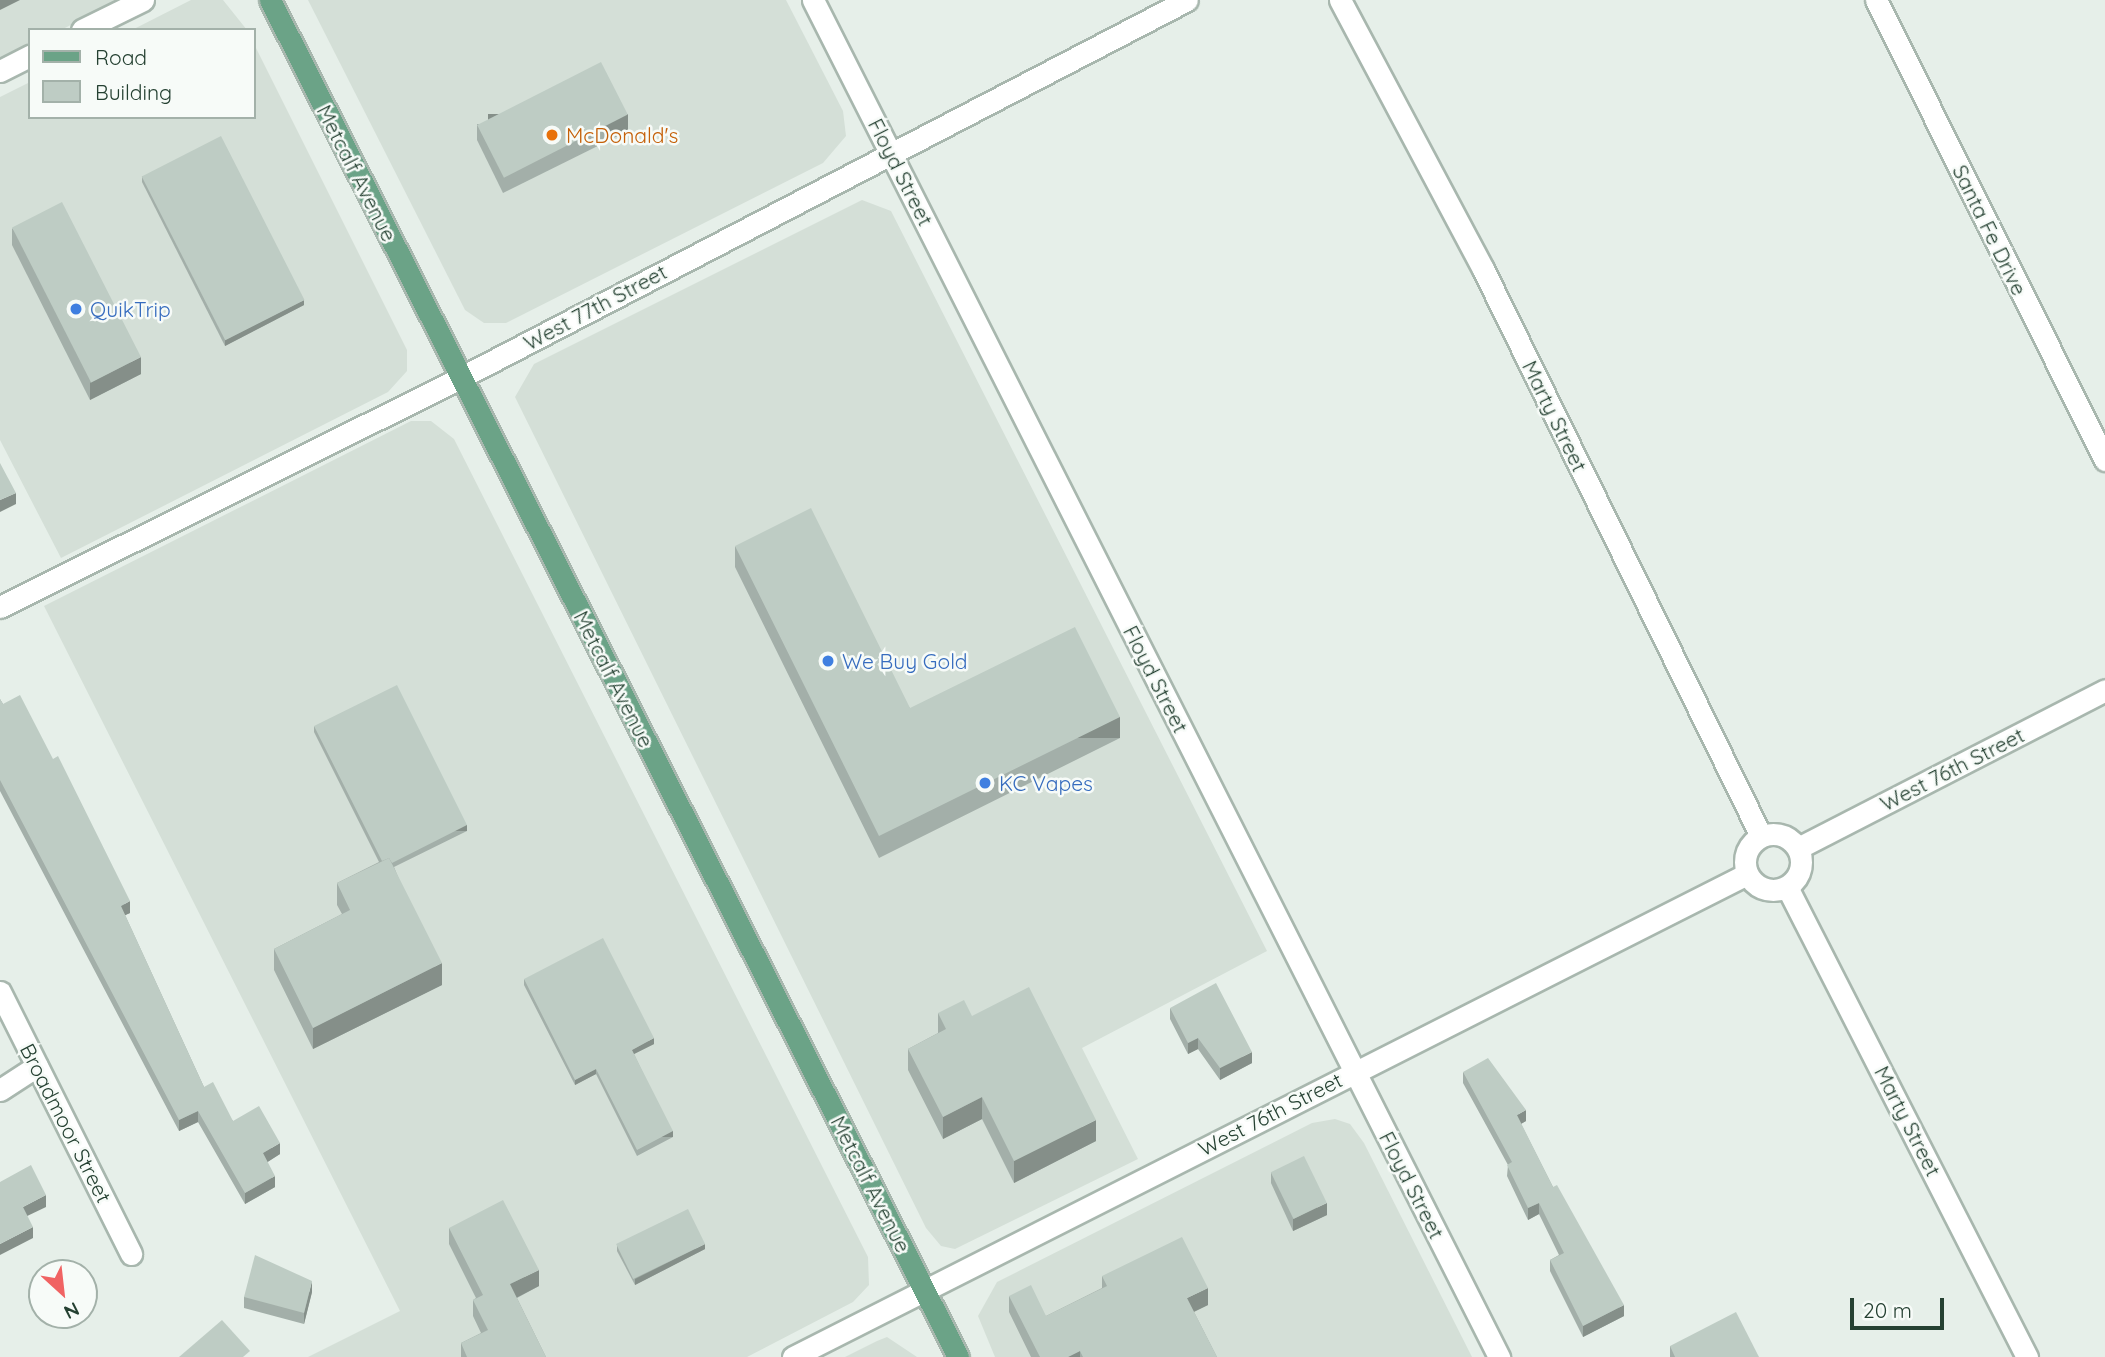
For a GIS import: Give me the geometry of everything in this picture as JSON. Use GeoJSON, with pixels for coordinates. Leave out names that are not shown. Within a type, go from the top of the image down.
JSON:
{"type":"FeatureCollection","features":[{"type":"Feature","properties":{"kind":"main road","name":"Metcalf Avenue"},"geometry":{"type":"LineString","coordinates":[[270,0],[958,1357]]}},
{"type":"Feature","properties":{"kind":"street"},"geometry":{"type":"LineString","coordinates":[[86,28],[143,0]]}},
{"type":"Feature","properties":{"kind":"street","name":"Floyd Street"},"geometry":{"type":"LineString","coordinates":[[813,0],[1499,1357]]}},
{"type":"Feature","properties":{"kind":"street","name":"West 77th Street"},"geometry":{"type":"LineString","coordinates":[[0,607],[460,378],[890,151],[1187,0]]}},
{"type":"Feature","properties":{"kind":"street","name":"Marty Street"},"geometry":{"type":"LineString","coordinates":[[1340,0],[1483,269],[1761,836]]}},
{"type":"Feature","properties":{"kind":"street","name":"Santa Fe Drive"},"geometry":{"type":"LineString","coordinates":[[1876,0],[2105,460]]}},
{"type":"Feature","properties":{"kind":"street"},"geometry":{"type":"LineString","coordinates":[[0,71],[28,57]]}},
{"type":"Feature","properties":{"kind":"street","name":"West 76th Street"},"geometry":{"type":"LineString","coordinates":[[1798,848],[2105,690]]}},
{"type":"Feature","properties":{"kind":"street"},"geometry":{"type":"LineString","coordinates":[[1787,835],[1798,848],[1801,869],[1787,887],[1762,888],[1747,874],[1747,850],[1761,836],[1787,835]]}},
{"type":"Feature","properties":{"kind":"street","name":"West 76th Street"},"geometry":{"type":"LineString","coordinates":[[793,1357],[1747,874]]}},
{"type":"Feature","properties":{"kind":"street","name":"Marty Street"},"geometry":{"type":"LineString","coordinates":[[1787,887],[2027,1357]]}},
{"type":"Feature","properties":{"kind":"street","name":"Broadmoor Street"},"geometry":{"type":"LineString","coordinates":[[0,992],[131,1254]]}},
{"type":"Feature","properties":{"kind":"street"},"geometry":{"type":"LineString","coordinates":[[0,1090],[37,1066]]}},
{"type":"Feature","properties":{"kind":"shaded area"},"geometry":{"type":"Polygon","coordinates":[[[0,0],[119,0],[65,28],[28,28],[28,46],[0,60],[0,0]]]}},
{"type":"Feature","properties":{"kind":"shaded area"},"geometry":{"type":"Polygon","coordinates":[[[191,0],[223,0],[245,28],[136,28],[191,0]]]}},
{"type":"Feature","properties":{"kind":"shaded area"},"geometry":{"type":"Polygon","coordinates":[[[308,0],[786,0],[843,111],[846,136],[823,163],[506,323],[484,323],[465,310],[308,0]]]}},
{"type":"Feature","properties":{"kind":"shaded area"},"geometry":{"type":"Polygon","coordinates":[[[256,48],[407,350],[407,371],[388,392],[61,558],[0,440],[0,97],[28,83],[28,119],[256,119],[256,48]]]}},
{"type":"Feature","properties":{"kind":"shaded area"},"geometry":{"type":"Polygon","coordinates":[[[862,200],[891,211],[1267,951],[1082,1048],[1138,1159],[955,1249],[941,1246],[926,1228],[515,397],[534,364],[862,200]]]}},
{"type":"Feature","properties":{"kind":"shaded area"},"geometry":{"type":"Polygon","coordinates":[[[411,421],[431,421],[454,439],[868,1257],[869,1285],[853,1302],[747,1357],[308,1357],[400,1311],[44,606],[411,421]]]}},
{"type":"Feature","properties":{"kind":"shaded area"},"geometry":{"type":"Polygon","coordinates":[[[1335,1119],[1350,1124],[1364,1143],[1472,1357],[995,1357],[978,1316],[997,1282],[1312,1123],[1335,1119]]]}},
{"type":"Feature","properties":{"kind":"shaded area"},"geometry":{"type":"Polygon","coordinates":[[[887,1337],[917,1357],[845,1357],[877,1341],[887,1337]]]}},
{"type":"Feature","properties":{"kind":"building","name":"McDonald's"},"geometry":{"type":"Polygon","coordinates":[[[601,62],[628,115],[504,178],[477,125],[601,62]]]}},
{"type":"Feature","properties":{"kind":"building","name":"QuikTrip"},"geometry":{"type":"Polygon","coordinates":[[[221,136],[305,300],[225,340],[142,176],[221,136]]]}},
{"type":"Feature","properties":{"kind":"building","name":"QuikTrip"},"geometry":{"type":"Polygon","coordinates":[[[62,202],[141,357],[91,382],[12,227],[62,202]]]}},
{"type":"Feature","properties":{"kind":"building"},"geometry":{"type":"Polygon","coordinates":[[[0,463],[16,493],[0,500],[0,463]]]}},
{"type":"Feature","properties":{"kind":"building"},"geometry":{"type":"Polygon","coordinates":[[[811,508],[910,708],[1075,627],[1120,717],[879,836],[735,546],[811,508]]]}},
{"type":"Feature","properties":{"kind":"building"},"geometry":{"type":"Polygon","coordinates":[[[397,685],[467,825],[392,863],[389,858],[382,861],[314,726],[397,685]]]}},
{"type":"Feature","properties":{"kind":"building"},"geometry":{"type":"Polygon","coordinates":[[[20,695],[53,759],[58,756],[130,901],[121,906],[204,1087],[213,1082],[233,1121],[259,1106],[280,1143],[263,1153],[275,1176],[245,1193],[198,1111],[179,1120],[0,780],[0,699],[3,704],[20,695]]]}},
{"type":"Feature","properties":{"kind":"building"},"geometry":{"type":"Polygon","coordinates":[[[389,858],[442,963],[313,1028],[274,949],[350,910],[337,883],[389,858]]]}},
{"type":"Feature","properties":{"kind":"building"},"geometry":{"type":"Polygon","coordinates":[[[603,938],[654,1038],[632,1050],[673,1131],[637,1150],[596,1069],[575,1080],[524,979],[603,938]]]}},
{"type":"Feature","properties":{"kind":"building"},"geometry":{"type":"Polygon","coordinates":[[[1216,983],[1252,1052],[1220,1068],[1198,1038],[1188,1043],[1170,1008],[1216,983]]]}},
{"type":"Feature","properties":{"kind":"building"},"geometry":{"type":"Polygon","coordinates":[[[1029,987],[1096,1120],[1014,1161],[982,1097],[943,1117],[908,1049],[946,1029],[938,1013],[964,1000],[972,1016],[1029,987]]]}},
{"type":"Feature","properties":{"kind":"building"},"geometry":{"type":"Polygon","coordinates":[[[1488,1058],[1526,1110],[1517,1115],[1553,1187],[1557,1185],[1624,1305],[1583,1326],[1550,1260],[1564,1253],[1539,1203],[1528,1208],[1507,1165],[1512,1162],[1463,1072],[1488,1058]]]}},
{"type":"Feature","properties":{"kind":"building"},"geometry":{"type":"Polygon","coordinates":[[[1304,1156],[1327,1203],[1294,1219],[1271,1172],[1304,1156]]]}},
{"type":"Feature","properties":{"kind":"building"},"geometry":{"type":"Polygon","coordinates":[[[31,1165],[46,1195],[23,1207],[33,1227],[0,1244],[0,1182],[31,1165]]]}},
{"type":"Feature","properties":{"kind":"building"},"geometry":{"type":"Polygon","coordinates":[[[503,1200],[539,1270],[510,1284],[546,1357],[467,1357],[461,1343],[488,1330],[473,1300],[483,1295],[449,1228],[503,1200]]]}},
{"type":"Feature","properties":{"kind":"building"},"geometry":{"type":"Polygon","coordinates":[[[688,1209],[705,1244],[633,1279],[616,1244],[688,1209]]]}},
{"type":"Feature","properties":{"kind":"building"},"geometry":{"type":"Polygon","coordinates":[[[1182,1237],[1208,1288],[1187,1298],[1217,1357],[1083,1357],[1080,1351],[1068,1357],[1040,1357],[1009,1296],[1031,1285],[1046,1316],[1107,1286],[1102,1276],[1182,1237]]]}},
{"type":"Feature","properties":{"kind":"building"},"geometry":{"type":"Polygon","coordinates":[[[255,1255],[312,1281],[304,1313],[244,1297],[255,1255]]]}},
{"type":"Feature","properties":{"kind":"building"},"geometry":{"type":"Polygon","coordinates":[[[1736,1312],[1759,1357],[1675,1357],[1670,1346],[1736,1312]]]}},
{"type":"Feature","properties":{"kind":"building"},"geometry":{"type":"Polygon","coordinates":[[[222,1320],[250,1351],[243,1357],[179,1357],[222,1320]]]}},
{"type":"Feature","properties":{"kind":"place","name":"McDonald's"},"geometry":{"type":"Point","coordinates":[552,135]}},
{"type":"Feature","properties":{"kind":"place","name":"QuikTrip"},"geometry":{"type":"Point","coordinates":[76,309]}},
{"type":"Feature","properties":{"kind":"place","name":"We Buy Gold"},"geometry":{"type":"Point","coordinates":[828,661]}},
{"type":"Feature","properties":{"kind":"place","name":"KC Vapes"},"geometry":{"type":"Point","coordinates":[985,783]}}]}
